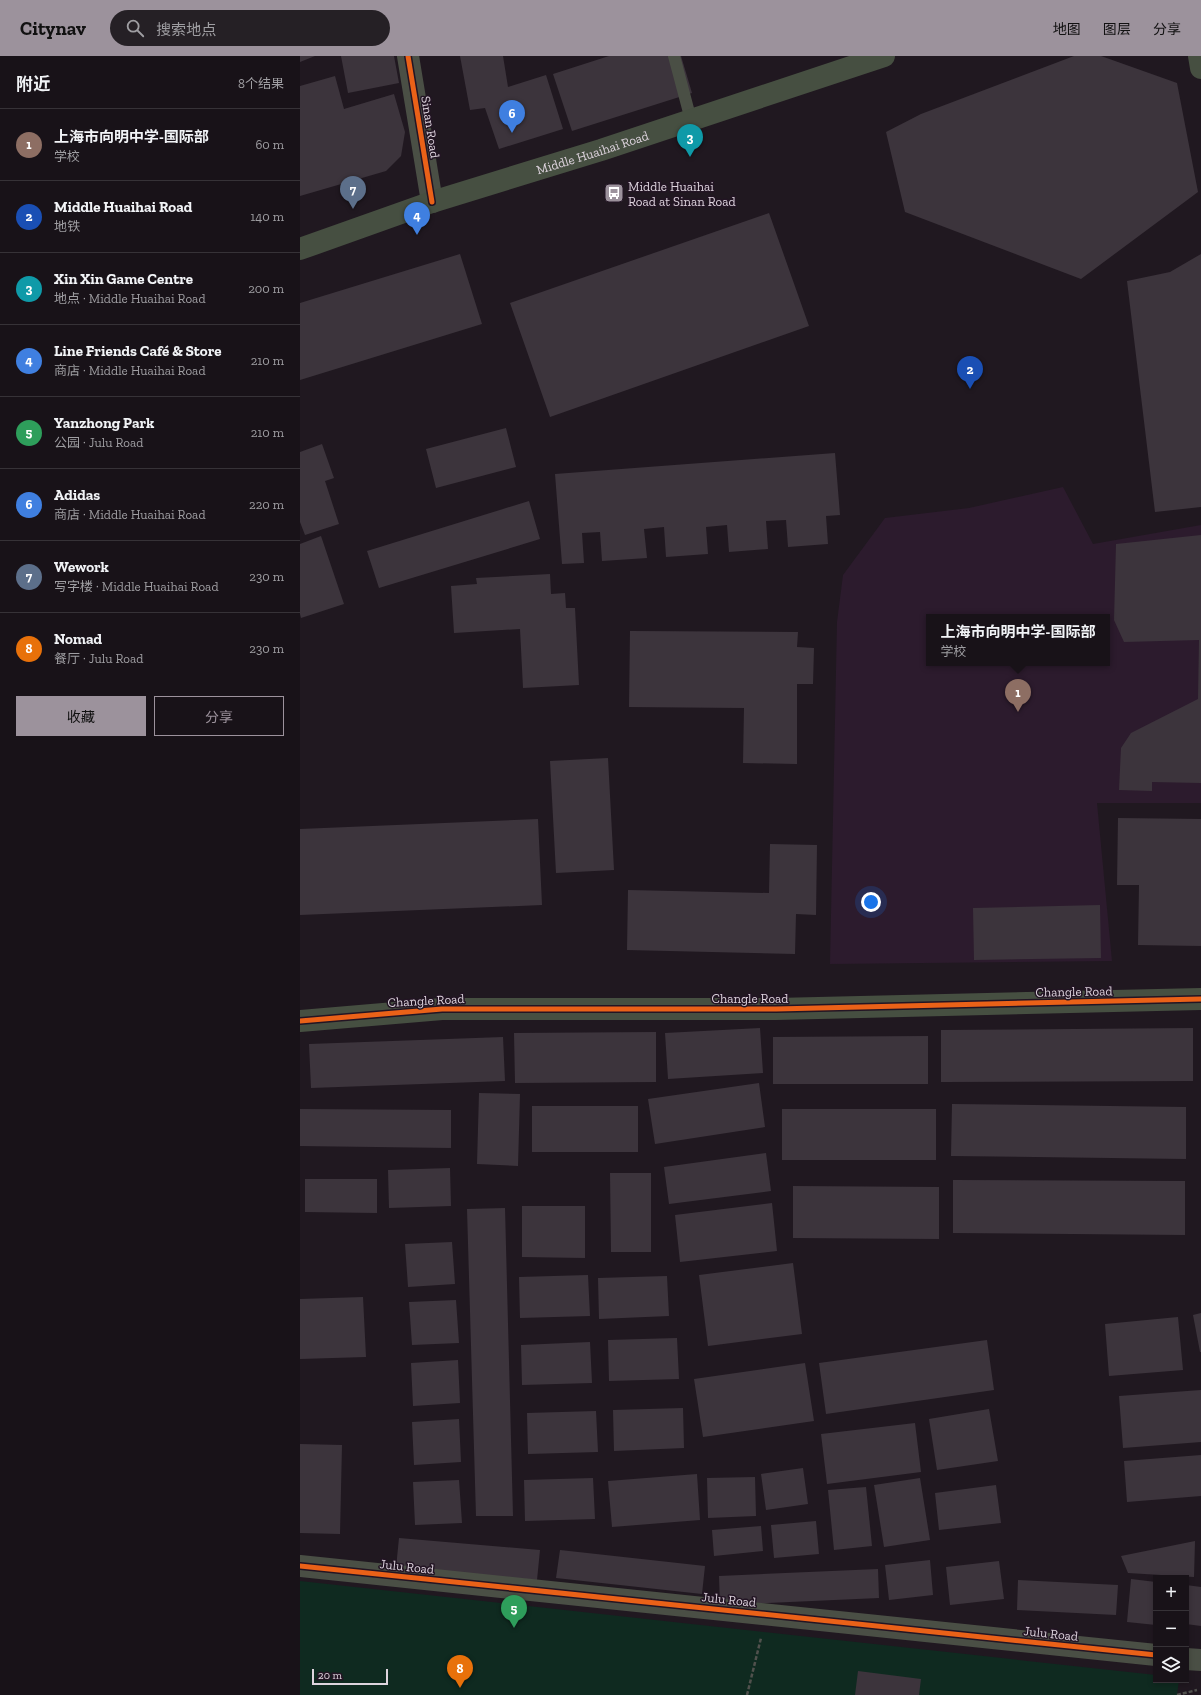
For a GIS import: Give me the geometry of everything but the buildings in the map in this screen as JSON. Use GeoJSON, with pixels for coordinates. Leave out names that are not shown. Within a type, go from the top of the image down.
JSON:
{"type":"FeatureCollection","features":[{"type":"Feature","properties":{"kind":"street","name":"Sinan Road"},"geometry":{"type":"LineString","coordinates":[[408,56],[432,202]]}},
{"type":"Feature","properties":{"kind":"street","name":"Middle Huaihai Road"},"geometry":{"type":"LineString","coordinates":[[300,249],[432,202],[601,150],[884,56]]}},
{"type":"Feature","properties":{"kind":"street"},"geometry":{"type":"LineString","coordinates":[[1199,56],[1201,68]]}},
{"type":"Feature","properties":{"kind":"street","name":"Changle Road"},"geometry":{"type":"LineString","coordinates":[[300,1021],[442,1009],[776,1009],[1201,999]]}},
{"type":"Feature","properties":{"kind":"street","name":"Julu Road"},"geometry":{"type":"LineString","coordinates":[[300,1566],[1153,1655]]}},
{"type":"Feature","properties":{"kind":"street"},"geometry":{"type":"LineString","coordinates":[[1189,1659],[1201,1660]]}},
{"type":"Feature","properties":{"kind":"lane"},"geometry":{"type":"LineString","coordinates":[[674,56],[691,120]]}},
{"type":"Feature","properties":{"kind":"path"},"geometry":{"type":"LineString","coordinates":[[746,1695],[767,1614]]}},
{"type":"Feature","properties":{"kind":"path"},"geometry":{"type":"LineString","coordinates":[[1177,1695],[1196,1690]]}},
{"type":"Feature","properties":{"kind":"shaded area"},"geometry":{"type":"Polygon","coordinates":[[[1063,487],[1093,544],[1201,525],[1201,803],[1097,803],[1112,961],[830,964],[837,622],[843,575],[885,518],[969,508],[1063,487]]]}},
{"type":"Feature","properties":{"kind":"green space"},"geometry":{"type":"Polygon","coordinates":[[[300,1581],[1153,1675],[1153,1683],[1179,1683],[1177,1695],[300,1695],[300,1581]]]}},
{"type":"Feature","properties":{"kind":"cycle path"},"geometry":{"type":"LineString","coordinates":[[408,56],[432,202]]}},
{"type":"Feature","properties":{"kind":"cycle path"},"geometry":{"type":"LineString","coordinates":[[300,1021],[442,1009],[776,1009],[1201,999]]}},
{"type":"Feature","properties":{"kind":"cycle path"},"geometry":{"type":"LineString","coordinates":[[300,1566],[1153,1655]]}},
{"type":"Feature","properties":{"kind":"place","name":"Adidas"},"geometry":{"type":"Point","coordinates":[512,133]}},
{"type":"Feature","properties":{"kind":"place","name":"Xin Xin Game Centre"},"geometry":{"type":"Point","coordinates":[690,157]}},
{"type":"Feature","properties":{"kind":"place","name":"Middle Huaihai Road at Sinan Road"},"geometry":{"type":"Point","coordinates":[614,193]}},
{"type":"Feature","properties":{"kind":"place","name":"Wework"},"geometry":{"type":"Point","coordinates":[353,209]}},
{"type":"Feature","properties":{"kind":"place","name":"Line Friends Café & Store"},"geometry":{"type":"Point","coordinates":[417,235]}},
{"type":"Feature","properties":{"kind":"place","name":"Middle Huaihai Road"},"geometry":{"type":"Point","coordinates":[970,389]}},
{"type":"Feature","properties":{"kind":"place","name":"上海市向明中学-国际部"},"geometry":{"type":"Point","coordinates":[1018,712]}},
{"type":"Feature","properties":{"kind":"place","name":"Yanzhong Park"},"geometry":{"type":"Point","coordinates":[514,1628]}},
{"type":"Feature","properties":{"kind":"place","name":"Nomad"},"geometry":{"type":"Point","coordinates":[460,1688]}}]}
